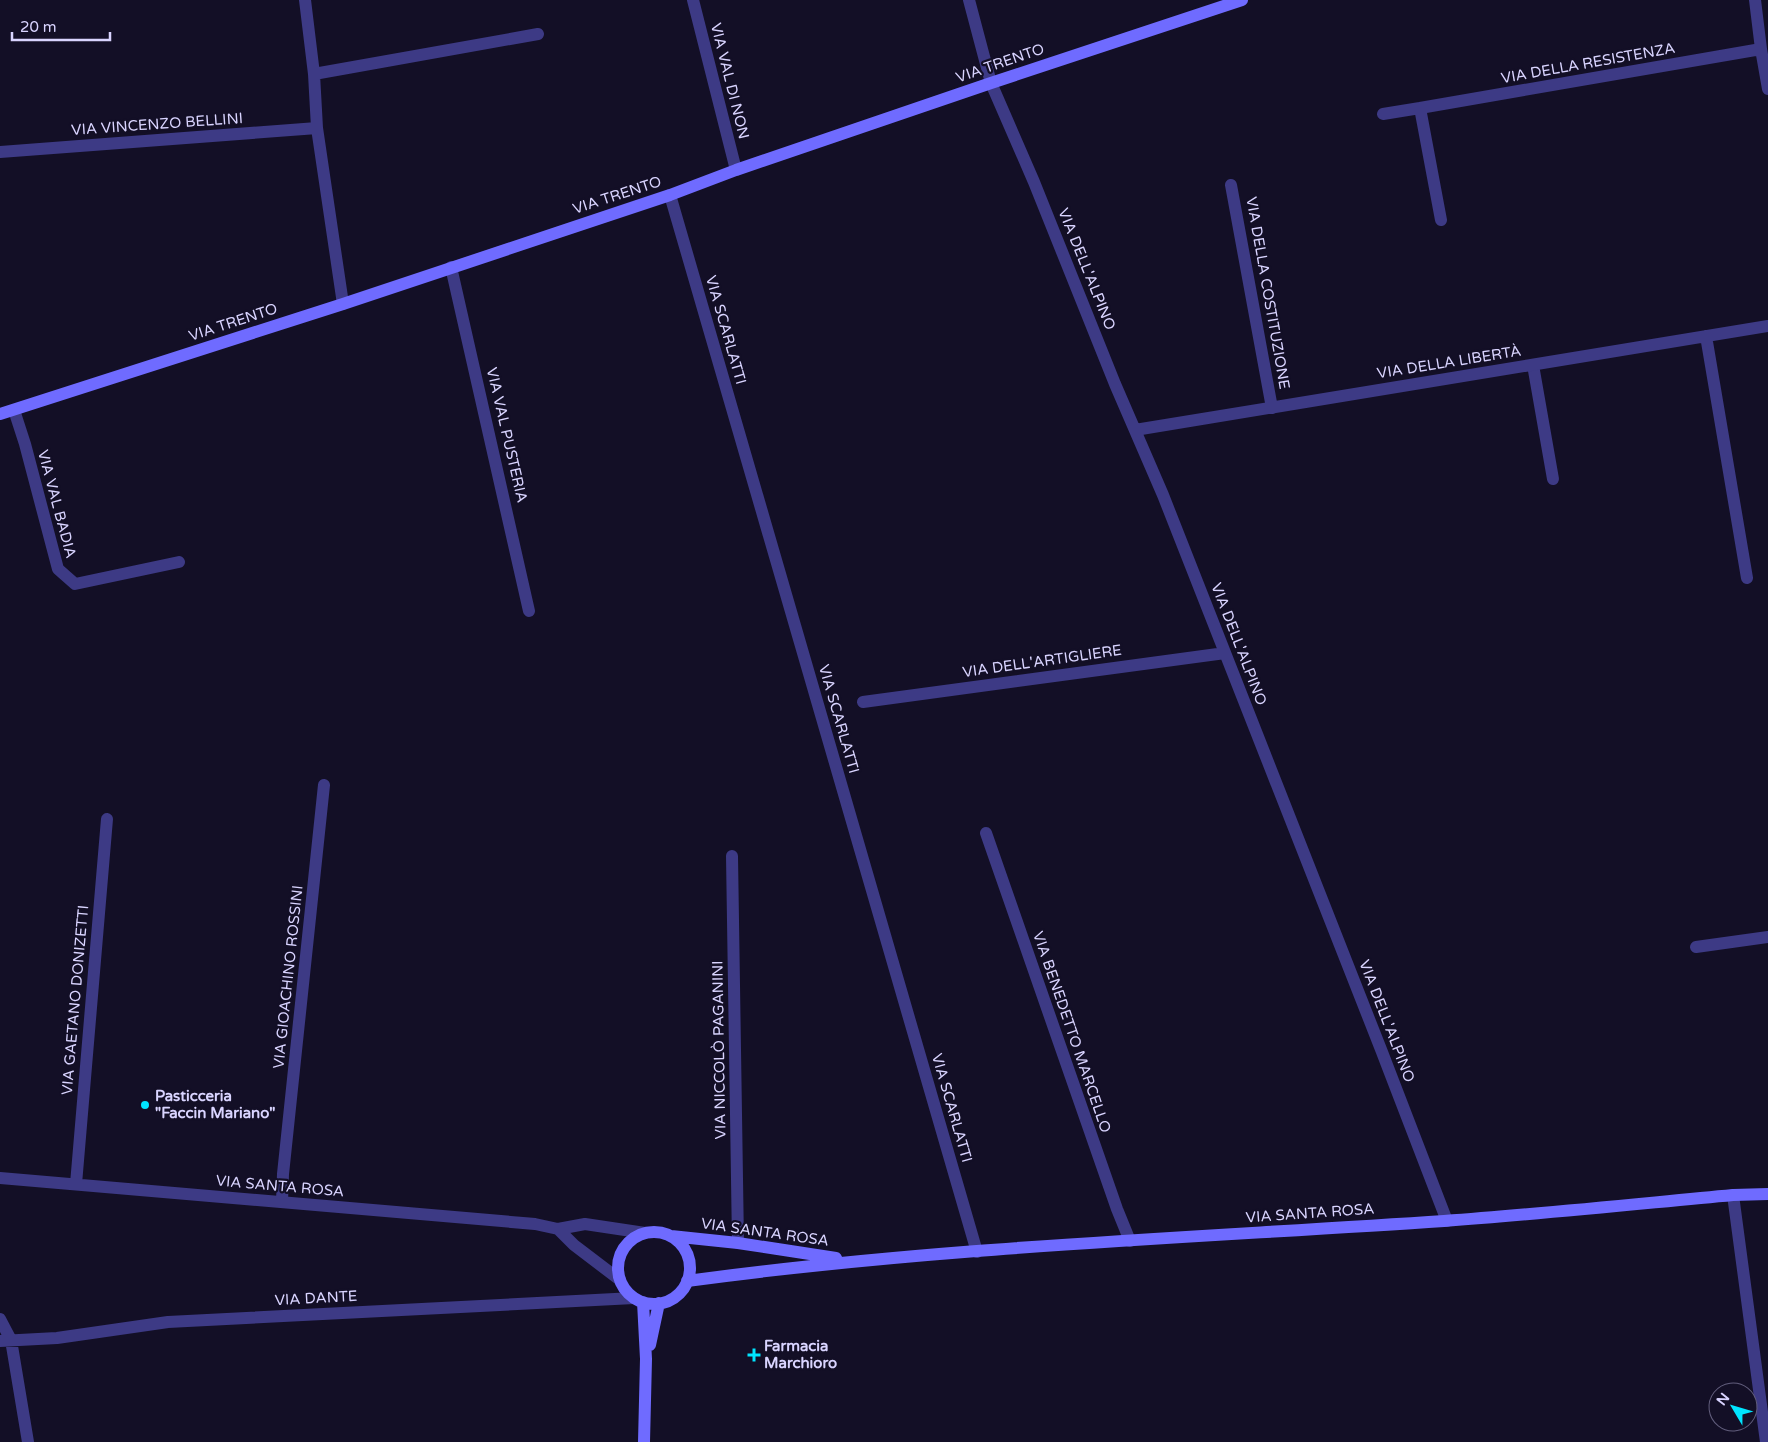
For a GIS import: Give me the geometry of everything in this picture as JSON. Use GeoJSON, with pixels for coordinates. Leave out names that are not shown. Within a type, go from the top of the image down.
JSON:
{"type":"FeatureCollection","features":[{"type":"Feature","properties":{"kind":"street"},"geometry":{"type":"LineString","coordinates":[[305,0],[314,74],[317,128],[343,304]]}},
{"type":"Feature","properties":{"kind":"street","name":"VIA VAL DI NON"},"geometry":{"type":"LineString","coordinates":[[693,0],[736,170]]}},
{"type":"Feature","properties":{"kind":"street","name":"VIA DELL'ALPINO"},"geometry":{"type":"LineString","coordinates":[[969,0],[991,83],[1034,182],[1163,495],[1447,1221]]}},
{"type":"Feature","properties":{"kind":"street","name":"VIA TRENTO"},"geometry":{"type":"LineString","coordinates":[[0,414],[343,304],[670,195],[736,170],[991,83],[1242,0]]}},
{"type":"Feature","properties":{"kind":"street"},"geometry":{"type":"LineString","coordinates":[[1755,0],[1768,89]]}},
{"type":"Feature","properties":{"kind":"street"},"geometry":{"type":"LineString","coordinates":[[314,74],[538,34]]}},
{"type":"Feature","properties":{"kind":"street","name":"VIA DELLA RESISTENZA"},"geometry":{"type":"LineString","coordinates":[[1382,114],[1761,49]]}},
{"type":"Feature","properties":{"kind":"street"},"geometry":{"type":"LineString","coordinates":[[1420,108],[1441,220]]}},
{"type":"Feature","properties":{"kind":"street","name":"VIA VINCENZO BELLINI"},"geometry":{"type":"LineString","coordinates":[[0,152],[317,128]]}},
{"type":"Feature","properties":{"kind":"street","name":"VIA DELLA COSTITUZIONE"},"geometry":{"type":"LineString","coordinates":[[1231,185],[1272,408]]}},
{"type":"Feature","properties":{"kind":"street","name":"VIA SCARLATTI"},"geometry":{"type":"LineString","coordinates":[[670,195],[977,1252]]}},
{"type":"Feature","properties":{"kind":"street","name":"VIA VAL PUSTERIA"},"geometry":{"type":"LineString","coordinates":[[451,267],[529,611]]}},
{"type":"Feature","properties":{"kind":"street","name":"VIA DELLA LIBERTÀ"},"geometry":{"type":"LineString","coordinates":[[1135,430],[1768,326]]}},
{"type":"Feature","properties":{"kind":"street"},"geometry":{"type":"LineString","coordinates":[[1706,336],[1747,578]]}},
{"type":"Feature","properties":{"kind":"street"},"geometry":{"type":"LineString","coordinates":[[1533,364],[1553,479]]}},
{"type":"Feature","properties":{"kind":"street","name":"VIA VAL BADIA"},"geometry":{"type":"LineString","coordinates":[[14,410],[25,444],[58,569],[75,584],[178,562]]}},
{"type":"Feature","properties":{"kind":"street","name":"VIA DELL'ARTIGLIERE"},"geometry":{"type":"LineString","coordinates":[[863,702],[1224,653]]}},
{"type":"Feature","properties":{"kind":"street","name":"VIA GIOACHINO ROSSINI"},"geometry":{"type":"LineString","coordinates":[[282,1202],[284,1165],[324,785]]}},
{"type":"Feature","properties":{"kind":"street","name":"VIA GAETANO DONIZETTI"},"geometry":{"type":"LineString","coordinates":[[76,1184],[107,819]]}},
{"type":"Feature","properties":{"kind":"street","name":"VIA BENEDETTO MARCELLO"},"geometry":{"type":"LineString","coordinates":[[986,833],[1110,1190],[1130,1241]]}},
{"type":"Feature","properties":{"kind":"street","name":"VIA NICCOLÒ PAGANINI"},"geometry":{"type":"LineString","coordinates":[[732,856],[738,1243]]}},
{"type":"Feature","properties":{"kind":"street"},"geometry":{"type":"LineString","coordinates":[[1696,947],[1768,938]]}},
{"type":"Feature","properties":{"kind":"street","name":"VIA SANTA ROSA"},"geometry":{"type":"LineString","coordinates":[[0,1178],[535,1224],[558,1228],[586,1224],[645,1233],[654,1232],[671,1236],[738,1243],[854,1261]]}},
{"type":"Feature","properties":{"kind":"street","name":"VIA SANTA ROSA"},"geometry":{"type":"LineString","coordinates":[[687,1281],[854,1261],[1447,1221],[1732,1195],[1768,1194]]}},
{"type":"Feature","properties":{"kind":"street"},"geometry":{"type":"LineString","coordinates":[[1732,1195],[1766,1442]]}},
{"type":"Feature","properties":{"kind":"street"},"geometry":{"type":"LineString","coordinates":[[558,1228],[574,1245],[620,1280]]}},
{"type":"Feature","properties":{"kind":"street"},"geometry":{"type":"LineString","coordinates":[[645,1233],[634,1238],[622,1252],[618,1269],[620,1280],[626,1290],[638,1300],[659,1303],[671,1299],[680,1292],[687,1281],[689,1271],[685,1251],[671,1236]]}},
{"type":"Feature","properties":{"kind":"street"},"geometry":{"type":"LineString","coordinates":[[638,1300],[646,1359],[644,1442]]}},
{"type":"Feature","properties":{"kind":"street","name":"VIA DANTE"},"geometry":{"type":"LineString","coordinates":[[5,1341],[56,1338],[168,1322],[638,1300]]}},
{"type":"Feature","properties":{"kind":"street"},"geometry":{"type":"LineString","coordinates":[[646,1359],[659,1303]]}},
{"type":"Feature","properties":{"kind":"street"},"geometry":{"type":"LineString","coordinates":[[0,1319],[28,1442]]}},
{"type":"Feature","properties":{"kind":"place","name":"Pasticceria \"Faccin Mariano\""},"geometry":{"type":"Point","coordinates":[145,1105]}},
{"type":"Feature","properties":{"kind":"place","name":"Farmacia Marchioro"},"geometry":{"type":"Point","coordinates":[754,1355]}}]}
